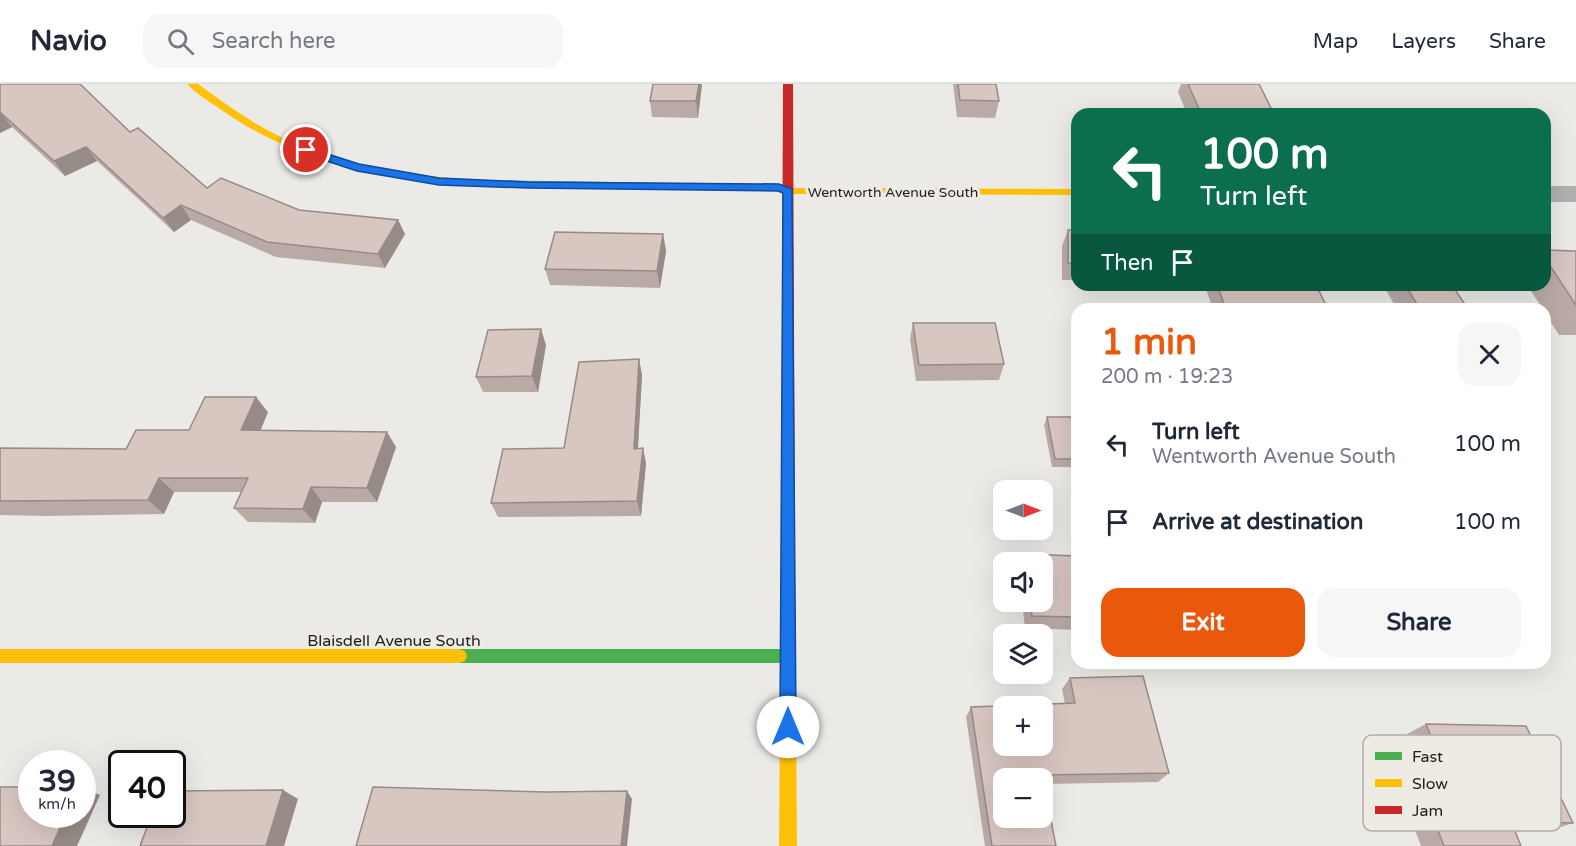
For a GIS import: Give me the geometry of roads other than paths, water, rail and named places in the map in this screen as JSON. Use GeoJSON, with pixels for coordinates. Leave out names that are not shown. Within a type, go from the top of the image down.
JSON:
{"type":"FeatureCollection","features":[{"type":"Feature","properties":{"kind":"street","name":"Wentworth Avenue South"},"geometry":{"type":"LineString","coordinates":[[192,84],[236,115],[289,145],[357,167],[439,181],[528,185],[779,187],[788,191],[1071,192]]}},
{"type":"Feature","properties":{"kind":"street"},"geometry":{"type":"LineString","coordinates":[[788,84],[788,846]]}},
{"type":"Feature","properties":{"kind":"street"},"geometry":{"type":"LineString","coordinates":[[1551,194],[1576,194]]}},
{"type":"Feature","properties":{"kind":"street","name":"Blaisdell Avenue South"},"geometry":{"type":"LineString","coordinates":[[0,656],[788,656]]}}]}
